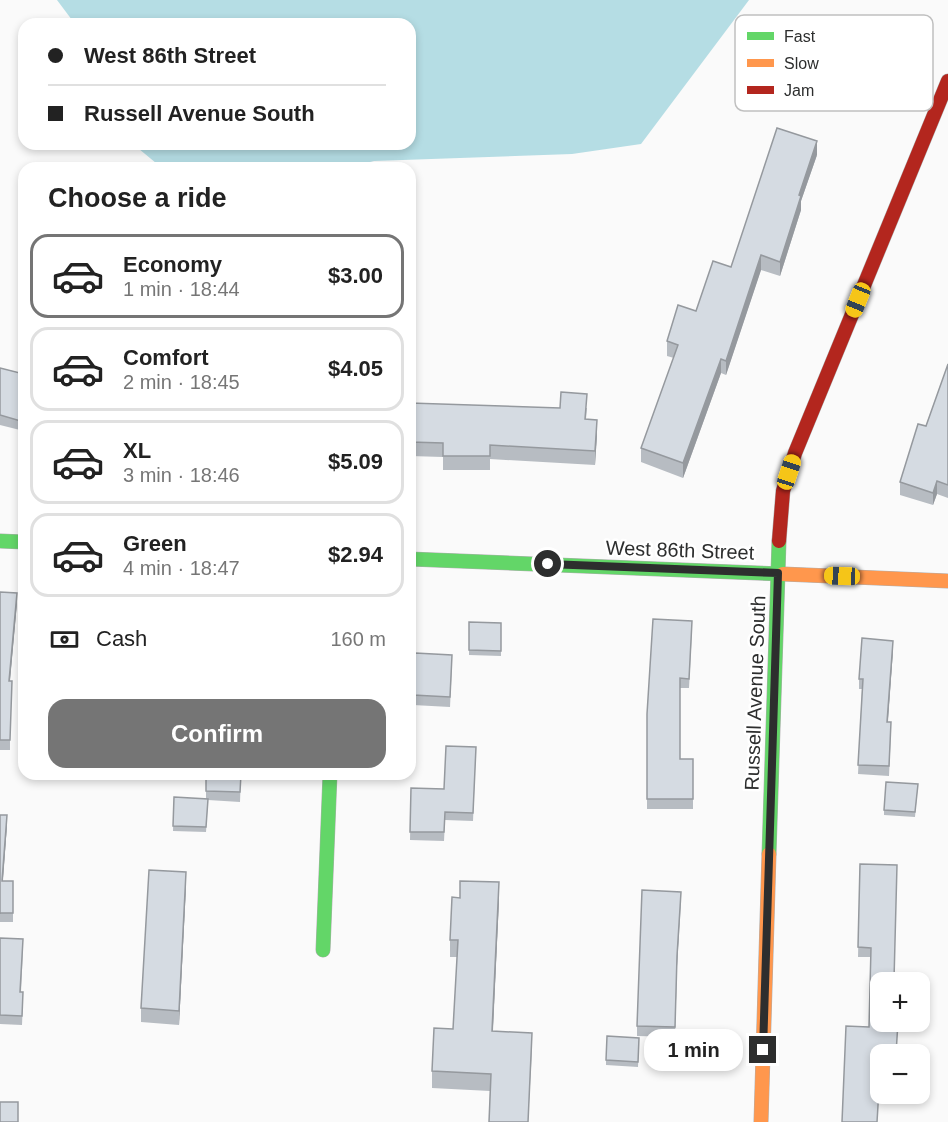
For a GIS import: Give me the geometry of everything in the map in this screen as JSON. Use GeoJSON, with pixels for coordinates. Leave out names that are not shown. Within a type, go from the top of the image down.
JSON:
{"type":"FeatureCollection","features":[{"type":"Feature","properties":{"kind":"street","name":"Russell Avenue South"},"geometry":{"type":"LineString","coordinates":[[760,1122],[778,573],[783,491],[795,453],[948,81]]}},
{"type":"Feature","properties":{"kind":"street"},"geometry":{"type":"LineString","coordinates":[[0,541],[18,542]]}},
{"type":"Feature","properties":{"kind":"street","name":"West 86th Street"},"geometry":{"type":"LineString","coordinates":[[416,559],[948,580]]}},
{"type":"Feature","properties":{"kind":"street"},"geometry":{"type":"LineString","coordinates":[[323,950],[330,780]]}},
{"type":"Feature","properties":{"kind":"water"},"geometry":{"type":"Polygon","coordinates":[[[57,0],[749,0],[738,15],[735,15],[735,19],[641,144],[572,154],[370,162],[155,162],[140,150],[416,150],[416,18],[70,18],[57,0]]]}},
{"type":"Feature","properties":{"kind":"building"},"geometry":{"type":"Polygon","coordinates":[[[777,128],[817,141],[780,262],[761,255],[726,361],[721,359],[683,463],[641,448],[678,345],[667,341],[678,305],[696,311],[713,261],[731,267],[777,128]]]}},
{"type":"Feature","properties":{"kind":"building"},"geometry":{"type":"Polygon","coordinates":[[[948,364],[948,485],[937,481],[933,493],[900,482],[918,424],[926,426],[948,364]]]}},
{"type":"Feature","properties":{"kind":"building"},"geometry":{"type":"Polygon","coordinates":[[[0,368],[18,372],[18,420],[0,415],[0,368]]]}},
{"type":"Feature","properties":{"kind":"building"},"geometry":{"type":"Polygon","coordinates":[[[561,392],[587,394],[585,419],[597,420],[595,451],[490,445],[490,456],[443,456],[443,443],[416,442],[416,403],[560,408],[561,392]]]}},
{"type":"Feature","properties":{"kind":"building"},"geometry":{"type":"Polygon","coordinates":[[[0,592],[17,593],[9,681],[12,681],[10,740],[0,740],[0,592]]]}},
{"type":"Feature","properties":{"kind":"building"},"geometry":{"type":"Polygon","coordinates":[[[653,619],[692,621],[689,679],[680,678],[680,759],[693,759],[693,799],[647,799],[647,714],[653,619]]]}},
{"type":"Feature","properties":{"kind":"building"},"geometry":{"type":"Polygon","coordinates":[[[469,622],[501,623],[501,651],[469,650],[469,622]]]}},
{"type":"Feature","properties":{"kind":"building"},"geometry":{"type":"Polygon","coordinates":[[[862,638],[893,641],[887,722],[891,722],[889,766],[858,765],[863,679],[859,679],[862,638]]]}},
{"type":"Feature","properties":{"kind":"building"},"geometry":{"type":"Polygon","coordinates":[[[416,653],[452,655],[450,697],[416,695],[416,653]]]}},
{"type":"Feature","properties":{"kind":"building"},"geometry":{"type":"Polygon","coordinates":[[[446,746],[476,747],[473,813],[445,812],[444,832],[410,832],[411,788],[444,789],[446,746]]]}},
{"type":"Feature","properties":{"kind":"building"},"geometry":{"type":"Polygon","coordinates":[[[206,780],[241,780],[240,792],[206,791],[206,780]]]}},
{"type":"Feature","properties":{"kind":"building"},"geometry":{"type":"Polygon","coordinates":[[[886,782],[918,784],[915,812],[884,810],[886,782]]]}},
{"type":"Feature","properties":{"kind":"building"},"geometry":{"type":"Polygon","coordinates":[[[174,797],[208,799],[206,827],[173,826],[174,797]]]}},
{"type":"Feature","properties":{"kind":"building"},"geometry":{"type":"Polygon","coordinates":[[[0,815],[7,815],[2,881],[13,881],[13,913],[0,913],[0,815]]]}},
{"type":"Feature","properties":{"kind":"building"},"geometry":{"type":"Polygon","coordinates":[[[860,864],[897,865],[894,972],[870,972],[871,948],[858,947],[860,864]]]}},
{"type":"Feature","properties":{"kind":"building"},"geometry":{"type":"Polygon","coordinates":[[[149,870],[186,872],[179,1011],[141,1008],[149,870]]]}},
{"type":"Feature","properties":{"kind":"building"},"geometry":{"type":"Polygon","coordinates":[[[460,881],[499,882],[492,1031],[532,1033],[528,1122],[489,1122],[491,1074],[432,1071],[434,1028],[453,1029],[458,940],[450,940],[452,897],[460,898],[460,881]]]}},
{"type":"Feature","properties":{"kind":"building"},"geometry":{"type":"Polygon","coordinates":[[[642,890],[681,892],[675,1027],[637,1026],[642,890]]]}},
{"type":"Feature","properties":{"kind":"building"},"geometry":{"type":"Polygon","coordinates":[[[0,938],[23,939],[20,992],[23,992],[22,1016],[0,1015],[0,938]]]}},
{"type":"Feature","properties":{"kind":"building"},"geometry":{"type":"Polygon","coordinates":[[[870,988],[870,1032],[897,1032],[897,1044],[870,1044],[870,1104],[878,1104],[877,1122],[842,1122],[846,1026],[869,1027],[870,988]]]}},
{"type":"Feature","properties":{"kind":"building"},"geometry":{"type":"Polygon","coordinates":[[[607,1036],[639,1038],[638,1062],[606,1060],[607,1036]]]}},
{"type":"Feature","properties":{"kind":"building"},"geometry":{"type":"Polygon","coordinates":[[[0,1102],[18,1102],[18,1122],[0,1122],[0,1102]]]}},
{"type":"Feature","properties":{"kind":"traffic: fast"},"geometry":{"type":"LineString","coordinates":[[0,541],[18,542]]}},
{"type":"Feature","properties":{"kind":"traffic: fast"},"geometry":{"type":"LineString","coordinates":[[769,854],[779,541]]}},
{"type":"Feature","properties":{"kind":"traffic: fast"},"geometry":{"type":"LineString","coordinates":[[416,559],[783,574]]}},
{"type":"Feature","properties":{"kind":"traffic: fast"},"geometry":{"type":"LineString","coordinates":[[323,950],[330,780]]}},
{"type":"Feature","properties":{"kind":"traffic: slow"},"geometry":{"type":"LineString","coordinates":[[783,574],[948,581]]}},
{"type":"Feature","properties":{"kind":"traffic: slow"},"geometry":{"type":"LineString","coordinates":[[761,1122],[769,854]]}},
{"type":"Feature","properties":{"kind":"traffic: jam"},"geometry":{"type":"LineString","coordinates":[[779,541],[783,491],[795,453],[948,81]]}},
{"type":"Feature","properties":{"kind":"route"},"geometry":{"type":"LineString","coordinates":[[548,564],[778,573],[763,1050]]}}]}
